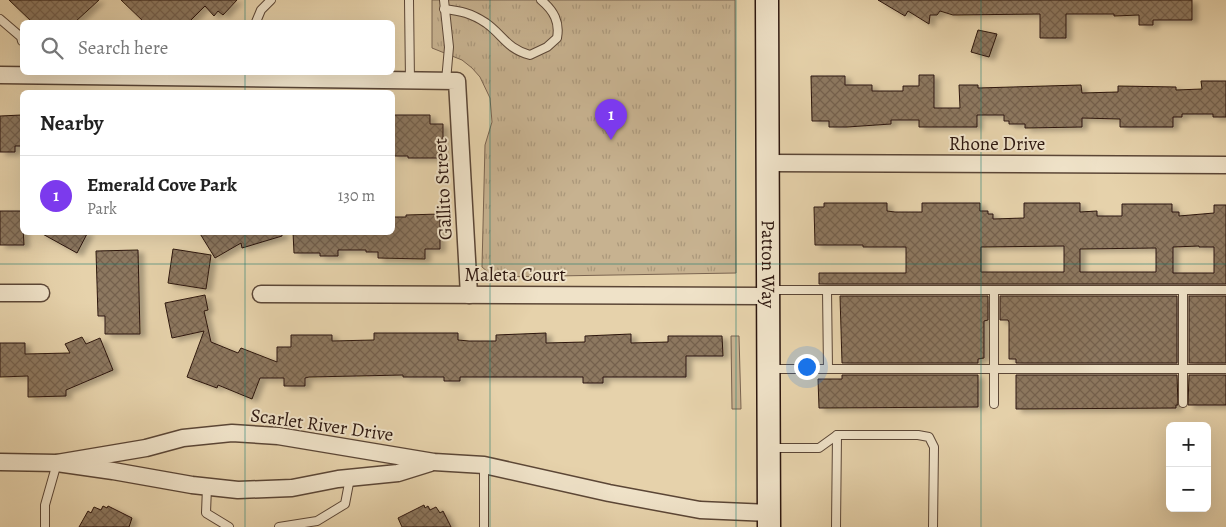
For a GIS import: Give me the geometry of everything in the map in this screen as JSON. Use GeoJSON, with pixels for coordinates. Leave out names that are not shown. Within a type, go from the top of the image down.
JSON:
{"type":"FeatureCollection","features":[{"type":"Feature","properties":{"kind":"street","name":"Patton Way"},"geometry":{"type":"LineString","coordinates":[[767,0],[769,520]]}},
{"type":"Feature","properties":{"kind":"street"},"geometry":{"type":"LineString","coordinates":[[0,75],[20,74]]}},
{"type":"Feature","properties":{"kind":"street"},"geometry":{"type":"LineString","coordinates":[[252,75],[452,81]]}},
{"type":"Feature","properties":{"kind":"street","name":"Gallito Street"},"geometry":{"type":"LineString","coordinates":[[452,81],[469,295]]}},
{"type":"Feature","properties":{"kind":"street","name":"Rhone Drive"},"geometry":{"type":"LineString","coordinates":[[768,163],[1226,165]]}},
{"type":"Feature","properties":{"kind":"street"},"geometry":{"type":"LineString","coordinates":[[0,292],[41,293]]}},
{"type":"Feature","properties":{"kind":"street","name":"Maleta Court"},"geometry":{"type":"LineString","coordinates":[[261,294],[768,293]]}},
{"type":"Feature","properties":{"kind":"street","name":"Scarlet River Drive"},"geometry":{"type":"LineString","coordinates":[[56,463],[146,448],[183,438],[232,433],[278,436],[434,462],[484,466],[609,493],[700,510],[769,520]]}},
{"type":"Feature","properties":{"kind":"street","name":"Scarlet River Drive"},"geometry":{"type":"LineString","coordinates":[[0,462],[56,463],[207,487],[238,490],[292,488],[350,478],[398,473],[434,462]]}},
{"type":"Feature","properties":{"kind":"lane"},"geometry":{"type":"LineString","coordinates":[[257,20],[261,10],[272,0]]}},
{"type":"Feature","properties":{"kind":"lane"},"geometry":{"type":"LineString","coordinates":[[409,0],[410,81]]}},
{"type":"Feature","properties":{"kind":"lane"},"geometry":{"type":"LineString","coordinates":[[444,0],[452,81]]}},
{"type":"Feature","properties":{"kind":"lane"},"geometry":{"type":"LineString","coordinates":[[444,9],[466,11],[487,23],[509,46],[520,53],[530,55],[547,47],[557,38],[559,28],[555,16],[541,0]]}},
{"type":"Feature","properties":{"kind":"lane"},"geometry":{"type":"LineString","coordinates":[[0,19],[20,35]]}},
{"type":"Feature","properties":{"kind":"lane"},"geometry":{"type":"LineString","coordinates":[[827,290],[828,369]]}},
{"type":"Feature","properties":{"kind":"lane"},"geometry":{"type":"LineString","coordinates":[[768,293],[827,290],[1226,290]]}},
{"type":"Feature","properties":{"kind":"lane"},"geometry":{"type":"LineString","coordinates":[[994,290],[994,404]]}},
{"type":"Feature","properties":{"kind":"lane"},"geometry":{"type":"LineString","coordinates":[[1183,290],[1183,403]]}},
{"type":"Feature","properties":{"kind":"lane"},"geometry":{"type":"LineString","coordinates":[[768,369],[1226,369]]}},
{"type":"Feature","properties":{"kind":"lane"},"geometry":{"type":"LineString","coordinates":[[769,448],[819,448],[837,435],[918,435],[929,437],[934,447],[933,527]]}},
{"type":"Feature","properties":{"kind":"lane"},"geometry":{"type":"LineString","coordinates":[[836,527],[837,435]]}},
{"type":"Feature","properties":{"kind":"lane"},"geometry":{"type":"LineString","coordinates":[[45,527],[45,505],[56,463]]}},
{"type":"Feature","properties":{"kind":"lane"},"geometry":{"type":"LineString","coordinates":[[484,466],[484,527]]}},
{"type":"Feature","properties":{"kind":"lane"},"geometry":{"type":"LineString","coordinates":[[280,527],[316,520],[345,504],[350,478]]}},
{"type":"Feature","properties":{"kind":"lane"},"geometry":{"type":"LineString","coordinates":[[207,487],[206,513],[229,527]]}},
{"type":"Feature","properties":{"kind":"green space"},"geometry":{"type":"Polygon","coordinates":[[[432,0],[735,0],[736,273],[494,277],[482,267],[485,145],[492,122],[490,98],[480,77],[472,68],[462,60],[432,48],[432,0]]]}},
{"type":"Feature","properties":{"kind":"green space"},"geometry":{"type":"Polygon","coordinates":[[[731,336],[739,336],[741,409],[732,409],[731,336]]]}},
{"type":"Feature","properties":{"kind":"building"},"geometry":{"type":"Polygon","coordinates":[[[9,0],[99,0],[77,20],[30,20],[9,0]]]}},
{"type":"Feature","properties":{"kind":"building"},"geometry":{"type":"Polygon","coordinates":[[[121,0],[237,0],[223,15],[218,11],[214,16],[205,6],[191,20],[142,20],[121,0]]]}},
{"type":"Feature","properties":{"kind":"building"},"geometry":{"type":"Polygon","coordinates":[[[878,0],[1192,0],[1192,20],[1153,20],[1153,25],[1139,25],[1139,15],[1066,14],[1066,38],[1040,38],[1040,14],[953,15],[940,11],[937,15],[930,15],[929,24],[908,11],[905,16],[878,0]]]}},
{"type":"Feature","properties":{"kind":"building"},"geometry":{"type":"Polygon","coordinates":[[[978,30],[997,34],[989,57],[971,52],[978,30]]]}},
{"type":"Feature","properties":{"kind":"building"},"geometry":{"type":"Polygon","coordinates":[[[919,75],[934,75],[934,108],[960,108],[959,85],[978,85],[978,88],[1081,85],[1082,93],[1118,92],[1118,86],[1176,87],[1176,90],[1202,89],[1201,81],[1226,81],[1226,117],[1213,117],[1213,114],[1182,114],[1182,117],[1173,117],[1173,127],[1120,127],[1120,119],[1082,118],[1082,127],[1025,128],[1025,124],[1009,124],[1009,121],[1004,121],[1004,115],[977,115],[977,127],[919,127],[919,120],[891,120],[891,124],[829,127],[829,121],[812,121],[811,76],[845,76],[845,85],[872,85],[872,91],[903,91],[903,86],[919,86],[919,75]]]}},
{"type":"Feature","properties":{"kind":"building"},"geometry":{"type":"Polygon","coordinates":[[[20,115],[20,146],[15,146],[15,152],[0,152],[0,116],[20,115]]]}},
{"type":"Feature","properties":{"kind":"building"},"geometry":{"type":"Polygon","coordinates":[[[395,115],[430,115],[430,124],[443,124],[443,158],[408,158],[408,156],[395,156],[395,115]]]}},
{"type":"Feature","properties":{"kind":"building"},"geometry":{"type":"Polygon","coordinates":[[[824,203],[887,203],[887,211],[922,212],[922,203],[980,203],[980,211],[988,211],[988,214],[993,214],[993,219],[1024,218],[1024,203],[1080,203],[1080,212],[1097,211],[1097,216],[1122,216],[1122,204],[1172,204],[1172,212],[1179,212],[1179,216],[1214,213],[1214,205],[1226,205],[1226,284],[819,284],[819,273],[906,273],[906,247],[815,245],[814,207],[824,207],[824,203]],[[1064,246],[981,247],[981,272],[1064,272],[1064,246]],[[1173,247],[1173,273],[1214,273],[1214,247],[1173,247]],[[1156,248],[1080,249],[1080,272],[1156,272],[1156,248]]]}},
{"type":"Feature","properties":{"kind":"building"},"geometry":{"type":"Polygon","coordinates":[[[0,211],[20,211],[20,235],[23,235],[24,245],[0,245],[0,211]]]}},
{"type":"Feature","properties":{"kind":"building"},"geometry":{"type":"Polygon","coordinates":[[[440,214],[440,249],[425,249],[425,259],[378,258],[378,252],[366,252],[366,250],[338,250],[338,256],[320,256],[320,253],[294,253],[293,235],[395,235],[395,217],[406,217],[406,215],[440,214]]]}},
{"type":"Feature","properties":{"kind":"building"},"geometry":{"type":"Polygon","coordinates":[[[44,235],[86,235],[77,253],[44,235]]]}},
{"type":"Feature","properties":{"kind":"building"},"geometry":{"type":"Polygon","coordinates":[[[201,235],[282,235],[242,248],[241,243],[215,258],[201,235]]]}},
{"type":"Feature","properties":{"kind":"building"},"geometry":{"type":"Polygon","coordinates":[[[173,249],[211,255],[206,289],[168,283],[173,249]]]}},
{"type":"Feature","properties":{"kind":"building"},"geometry":{"type":"Polygon","coordinates":[[[138,250],[140,334],[105,334],[105,316],[98,316],[96,251],[138,250]]]}},
{"type":"Feature","properties":{"kind":"building"},"geometry":{"type":"Polygon","coordinates":[[[205,295],[208,310],[204,311],[211,342],[238,353],[241,348],[277,362],[277,347],[291,347],[291,335],[332,335],[332,341],[374,340],[374,333],[458,333],[458,340],[496,341],[496,335],[546,333],[546,343],[585,342],[585,336],[631,334],[631,343],[668,342],[668,336],[722,336],[723,356],[686,356],[686,377],[603,377],[603,383],[583,383],[583,377],[460,377],[460,381],[444,381],[444,377],[403,377],[403,375],[309,377],[305,378],[305,386],[284,386],[284,378],[260,378],[252,399],[218,385],[217,388],[187,377],[204,331],[172,338],[165,303],[205,295]]]}},
{"type":"Feature","properties":{"kind":"building"},"geometry":{"type":"Polygon","coordinates":[[[840,296],[988,296],[988,320],[984,321],[984,358],[978,359],[978,363],[842,363],[840,296]]]}},
{"type":"Feature","properties":{"kind":"building"},"geometry":{"type":"Polygon","coordinates":[[[1000,296],[1177,296],[1177,363],[1016,363],[1016,359],[1009,359],[1009,322],[1008,320],[1000,320],[1000,296]]]}},
{"type":"Feature","properties":{"kind":"building"},"geometry":{"type":"Polygon","coordinates":[[[1189,296],[1226,296],[1226,363],[1189,363],[1189,296]]]}},
{"type":"Feature","properties":{"kind":"building"},"geometry":{"type":"Polygon","coordinates":[[[82,337],[86,344],[100,338],[113,370],[66,390],[66,396],[28,397],[28,376],[0,377],[0,343],[25,343],[25,354],[70,353],[65,344],[82,337]]]}},
{"type":"Feature","properties":{"kind":"building"},"geometry":{"type":"Polygon","coordinates":[[[842,375],[978,375],[978,407],[819,408],[818,379],[842,379],[842,375]]]}},
{"type":"Feature","properties":{"kind":"building"},"geometry":{"type":"Polygon","coordinates":[[[1016,375],[1177,375],[1178,405],[1176,405],[1176,408],[1016,409],[1016,375]]]}},
{"type":"Feature","properties":{"kind":"building"},"geometry":{"type":"Polygon","coordinates":[[[1189,375],[1226,375],[1226,405],[1188,405],[1189,375]]]}},
{"type":"Feature","properties":{"kind":"building"},"geometry":{"type":"Polygon","coordinates":[[[424,505],[425,508],[428,506],[430,510],[436,507],[440,513],[443,511],[451,527],[402,527],[398,518],[424,505]]]}},
{"type":"Feature","properties":{"kind":"building"},"geometry":{"type":"Polygon","coordinates":[[[103,506],[107,508],[108,506],[132,518],[129,527],[79,527],[88,511],[91,513],[94,507],[101,510],[103,506]]]}},
{"type":"Feature","properties":{"kind":"place","name":"Emerald Cove Park"},"geometry":{"type":"Point","coordinates":[611,140]}}]}
